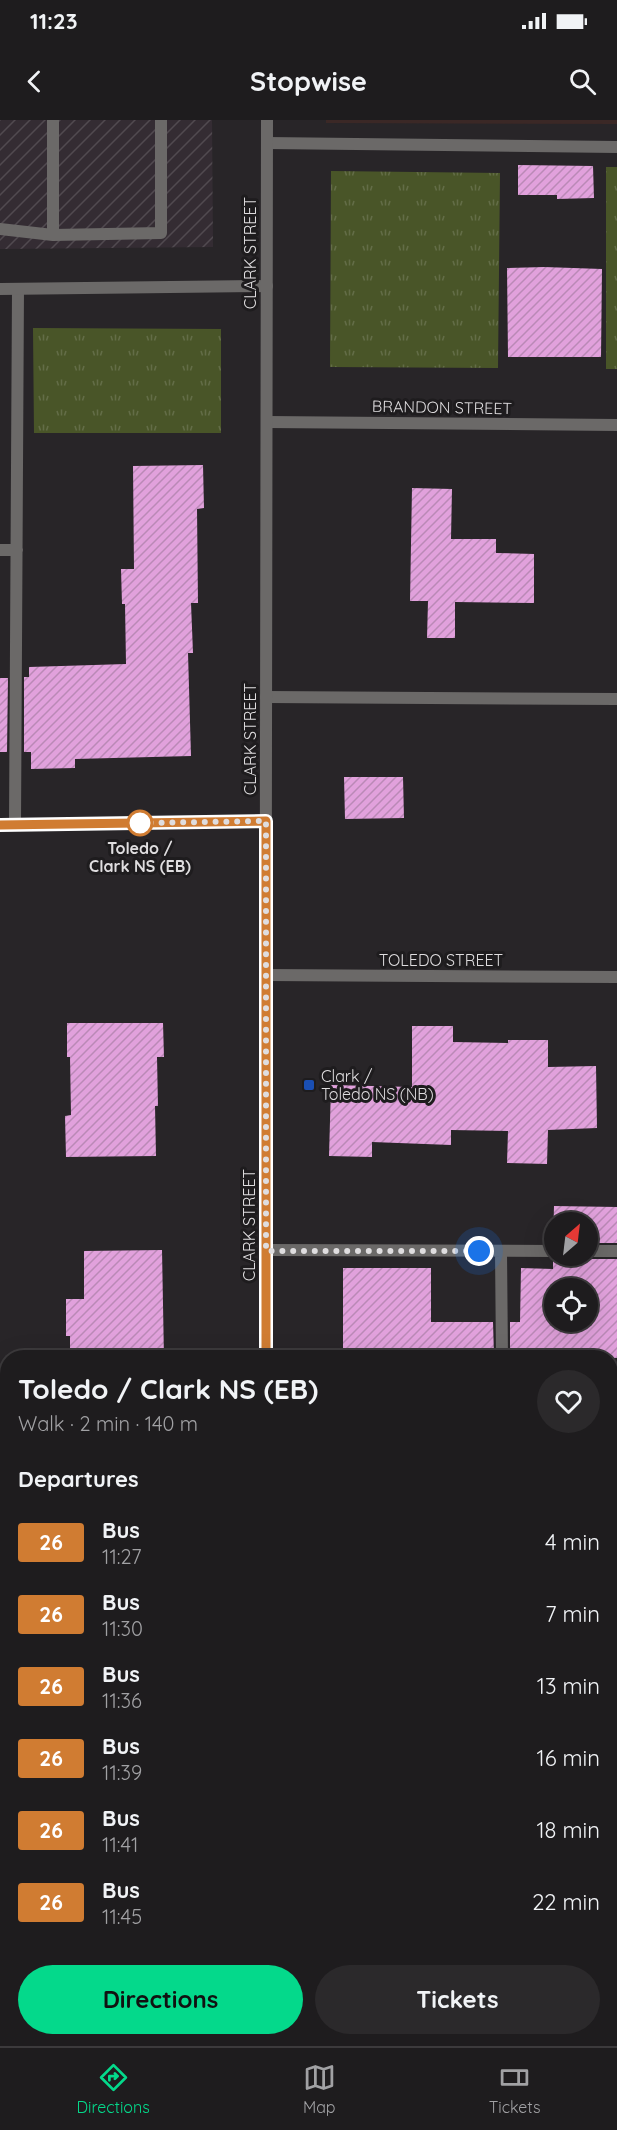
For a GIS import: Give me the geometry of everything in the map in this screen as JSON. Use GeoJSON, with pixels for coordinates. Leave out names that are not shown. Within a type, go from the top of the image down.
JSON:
{"type":"FeatureCollection","features":[{"type":"Feature","properties":{"kind":"street"},"geometry":{"type":"LineString","coordinates":[[53,120],[53,235]]}},
{"type":"Feature","properties":{"kind":"street"},"geometry":{"type":"LineString","coordinates":[[0,229],[53,235],[161,233],[161,120]]}},
{"type":"Feature","properties":{"kind":"street","name":"CLARK STREET"},"geometry":{"type":"LineString","coordinates":[[266,1350],[267,120]]}},
{"type":"Feature","properties":{"kind":"street"},"geometry":{"type":"LineString","coordinates":[[267,143],[617,147]]}},
{"type":"Feature","properties":{"kind":"street"},"geometry":{"type":"LineString","coordinates":[[0,289],[267,286]]}},
{"type":"Feature","properties":{"kind":"street"},"geometry":{"type":"LineString","coordinates":[[15,824],[18,289]]}},
{"type":"Feature","properties":{"kind":"street","name":"BRANDON STREET"},"geometry":{"type":"LineString","coordinates":[[267,422],[617,425]]}},
{"type":"Feature","properties":{"kind":"street"},"geometry":{"type":"LineString","coordinates":[[0,550],[16,550]]}},
{"type":"Feature","properties":{"kind":"street"},"geometry":{"type":"LineString","coordinates":[[266,697],[617,699]]}},
{"type":"Feature","properties":{"kind":"street"},"geometry":{"type":"LineString","coordinates":[[0,825],[266,821]]}},
{"type":"Feature","properties":{"kind":"street","name":"TOLEDO STREET"},"geometry":{"type":"LineString","coordinates":[[266,975],[617,977]]}},
{"type":"Feature","properties":{"kind":"street"},"geometry":{"type":"LineString","coordinates":[[266,1251],[544,1251]]}},
{"type":"Feature","properties":{"kind":"street"},"geometry":{"type":"LineString","coordinates":[[501,1251],[502,1350]]}},
{"type":"Feature","properties":{"kind":"street"},"geometry":{"type":"LineString","coordinates":[[598,1251],[617,1251]]}},
{"type":"Feature","properties":{"kind":"shaded area"},"geometry":{"type":"Polygon","coordinates":[[[0,120],[212,120],[213,247],[0,249],[0,120]]]}},
{"type":"Feature","properties":{"kind":"shaded area"},"geometry":{"type":"Polygon","coordinates":[[[326,120],[617,120],[617,124],[326,123],[326,120]]]}},
{"type":"Feature","properties":{"kind":"green space"},"geometry":{"type":"Polygon","coordinates":[[[606,167],[617,167],[617,369],[606,369],[606,167]]]}},
{"type":"Feature","properties":{"kind":"green space"},"geometry":{"type":"Polygon","coordinates":[[[331,171],[500,173],[498,368],[330,367],[331,171]]]}},
{"type":"Feature","properties":{"kind":"green space"},"geometry":{"type":"Polygon","coordinates":[[[33,328],[221,329],[221,433],[34,433],[33,328]]]}},
{"type":"Feature","properties":{"kind":"building"},"geometry":{"type":"Polygon","coordinates":[[[518,165],[593,166],[594,198],[557,199],[557,195],[518,195],[518,165]]]}},
{"type":"Feature","properties":{"kind":"building"},"geometry":{"type":"Polygon","coordinates":[[[507,268],[602,269],[601,357],[508,357],[507,268]]]}},
{"type":"Feature","properties":{"kind":"building"},"geometry":{"type":"Polygon","coordinates":[[[203,465],[204,508],[197,509],[198,603],[191,603],[193,653],[188,653],[191,756],[75,759],[75,768],[31,769],[31,752],[24,752],[24,677],[29,677],[29,667],[126,664],[125,604],[122,604],[121,569],[134,569],[133,466],[203,465]]]}},
{"type":"Feature","properties":{"kind":"building"},"geometry":{"type":"Polygon","coordinates":[[[412,488],[452,489],[451,539],[496,539],[496,553],[534,554],[534,603],[455,602],[455,638],[427,638],[428,601],[410,601],[412,488]]]}},
{"type":"Feature","properties":{"kind":"building"},"geometry":{"type":"Polygon","coordinates":[[[0,678],[8,678],[7,752],[0,752],[0,678]]]}},
{"type":"Feature","properties":{"kind":"building"},"geometry":{"type":"Polygon","coordinates":[[[344,777],[403,777],[404,818],[345,819],[344,777]]]}},
{"type":"Feature","properties":{"kind":"building"},"geometry":{"type":"Polygon","coordinates":[[[67,1023],[163,1023],[164,1057],[157,1057],[156,1156],[66,1157],[65,1116],[71,1115],[67,1023]]]}},
{"type":"Feature","properties":{"kind":"building"},"geometry":{"type":"Polygon","coordinates":[[[412,1026],[453,1026],[453,1042],[508,1043],[508,1040],[548,1040],[548,1067],[596,1066],[597,1128],[548,1130],[547,1164],[507,1163],[508,1131],[451,1130],[451,1145],[372,1142],[372,1157],[329,1156],[331,1085],[412,1087],[412,1026]]]}},
{"type":"Feature","properties":{"kind":"building"},"geometry":{"type":"Polygon","coordinates":[[[554,1206],[617,1207],[617,1243],[598,1243],[598,1212],[554,1212],[554,1206]]]}},
{"type":"Feature","properties":{"kind":"building"},"geometry":{"type":"Polygon","coordinates":[[[162,1250],[164,1350],[70,1350],[70,1336],[66,1336],[66,1299],[84,1299],[84,1251],[162,1250]]]}},
{"type":"Feature","properties":{"kind":"building"},"geometry":{"type":"Polygon","coordinates":[[[598,1259],[617,1259],[617,1350],[510,1350],[510,1322],[520,1322],[521,1268],[553,1269],[553,1266],[598,1266],[598,1259]]]}},
{"type":"Feature","properties":{"kind":"building"},"geometry":{"type":"Polygon","coordinates":[[[343,1268],[431,1268],[431,1322],[493,1322],[494,1350],[343,1350],[343,1268]]]}},
{"type":"Feature","properties":{"kind":"bus line","name":"26"},"geometry":{"type":"LineString","coordinates":[[0,825],[266,821],[266,1350]]}},
{"type":"Feature","properties":{"kind":"place","name":"Toledo / Clark NS (EB)"},"geometry":{"type":"Point","coordinates":[140,823]}},
{"type":"Feature","properties":{"kind":"place","name":"Clark / Toledo NS (NB)"},"geometry":{"type":"Point","coordinates":[309,1085]}},
{"type":"Feature","properties":{"kind":"route"},"geometry":{"type":"LineString","coordinates":[[140,823],[266,821],[266,1251],[479,1251]]}}]}
